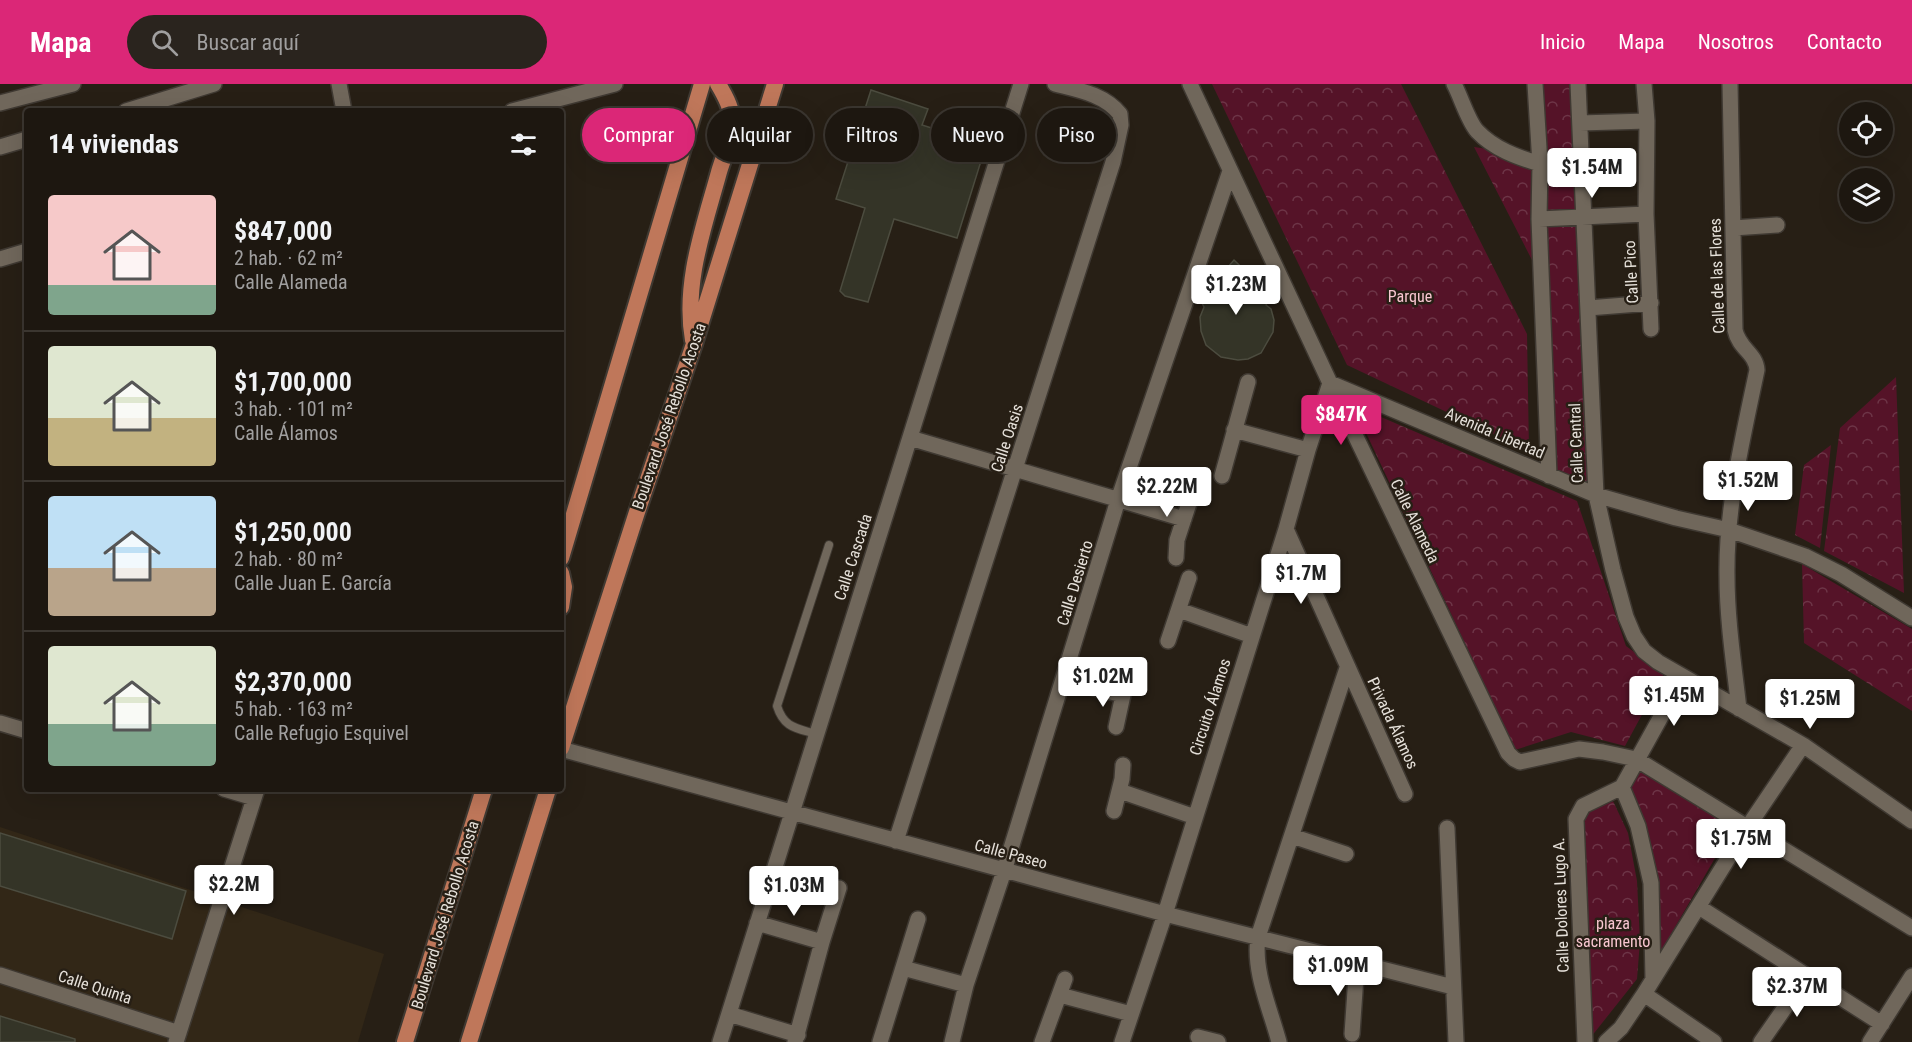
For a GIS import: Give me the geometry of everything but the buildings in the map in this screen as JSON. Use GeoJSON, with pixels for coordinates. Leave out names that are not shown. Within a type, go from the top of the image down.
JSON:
{"type":"FeatureCollection","features":[{"type":"Feature","properties":{"kind":"main road"},"geometry":{"type":"LineString","coordinates":[[564,548],[702,84]]}},
{"type":"Feature","properties":{"kind":"main road"},"geometry":{"type":"LineString","coordinates":[[694,344],[689,318],[694,267],[732,122],[726,98],[718,84]]}},
{"type":"Feature","properties":{"kind":"main road","name":"Boulevard José Rebollo Acosta"},"geometry":{"type":"LineString","coordinates":[[564,739],[694,344],[775,84]]}},
{"type":"Feature","properties":{"kind":"main road","name":"Boulevard José Rebollo Acosta"},"geometry":{"type":"LineString","coordinates":[[405,1042],[482,792]]}},
{"type":"Feature","properties":{"kind":"main road"},"geometry":{"type":"LineString","coordinates":[[469,1042],[547,792]]}},
{"type":"Feature","properties":{"kind":"street"},"geometry":{"type":"LineString","coordinates":[[0,104],[73,84]]}},
{"type":"Feature","properties":{"kind":"street"},"geometry":{"type":"LineString","coordinates":[[135,108],[211,84]]}},
{"type":"Feature","properties":{"kind":"street"},"geometry":{"type":"LineString","coordinates":[[339,84],[343,108]]}},
{"type":"Feature","properties":{"kind":"street"},"geometry":{"type":"LineString","coordinates":[[518,108],[553,91],[615,84]]}},
{"type":"Feature","properties":{"kind":"street","name":"Calle Cascada"},"geometry":{"type":"LineString","coordinates":[[720,1042],[1021,84]]}},
{"type":"Feature","properties":{"kind":"street","name":"Calle Oasis"},"geometry":{"type":"LineString","coordinates":[[896,841],[1113,162],[1121,125],[1120,114],[1104,100],[1086,92],[1055,84]]}},
{"type":"Feature","properties":{"kind":"street","name":"Calle Alameda"},"geometry":{"type":"LineString","coordinates":[[1190,84],[1330,383],[1508,753],[1520,762],[1579,749],[1636,759],[1912,928]]}},
{"type":"Feature","properties":{"kind":"street"},"geometry":{"type":"LineString","coordinates":[[1454,84],[1476,130],[1492,144],[1506,152],[1540,164]]}},
{"type":"Feature","properties":{"kind":"street","name":"Calle Central"},"geometry":{"type":"LineString","coordinates":[[1535,84],[1540,164],[1539,219],[1549,476]]}},
{"type":"Feature","properties":{"kind":"street","name":"Calle Central"},"geometry":{"type":"LineString","coordinates":[[1578,84],[1596,495],[1613,570],[1626,617],[1634,636],[1644,651],[1658,662],[1803,745],[1912,821]]}},
{"type":"Feature","properties":{"kind":"street","name":"Calle Pico"},"geometry":{"type":"LineString","coordinates":[[1644,84],[1647,121],[1646,214],[1651,329]]}},
{"type":"Feature","properties":{"kind":"street","name":"Calle de las Flores"},"geometry":{"type":"LineString","coordinates":[[1730,84],[1735,330],[1741,346],[1755,360],[1757,370],[1739,462],[1729,530],[1727,576],[1739,709]]}},
{"type":"Feature","properties":{"kind":"street"},"geometry":{"type":"LineString","coordinates":[[1580,123],[1647,121]]}},
{"type":"Feature","properties":{"kind":"street"},"geometry":{"type":"LineString","coordinates":[[0,147],[24,140]]}},
{"type":"Feature","properties":{"kind":"street","name":"Calle Desierto"},"geometry":{"type":"LineString","coordinates":[[952,1042],[966,985],[1063,684],[1119,500],[1230,171]]}},
{"type":"Feature","properties":{"kind":"street"},"geometry":{"type":"LineString","coordinates":[[1539,219],[1646,214]]}},
{"type":"Feature","properties":{"kind":"street"},"geometry":{"type":"LineString","coordinates":[[1733,228],[1778,225]]}},
{"type":"Feature","properties":{"kind":"street"},"geometry":{"type":"LineString","coordinates":[[0,259],[24,252]]}},
{"type":"Feature","properties":{"kind":"street"},"geometry":{"type":"LineString","coordinates":[[1588,308],[1651,303]]}},
{"type":"Feature","properties":{"kind":"street"},"geometry":{"type":"LineString","coordinates":[[1222,476],[1248,382]]}},
{"type":"Feature","properties":{"kind":"street","name":"Circuito Álamos"},"geometry":{"type":"LineString","coordinates":[[1122,1042],[1165,914],[1330,383]]}},
{"type":"Feature","properties":{"kind":"street","name":"Avenida Libertad"},"geometry":{"type":"LineString","coordinates":[[1330,383],[1596,495],[1676,518],[1729,530],[1805,556],[1841,574],[1912,618]]}},
{"type":"Feature","properties":{"kind":"street"},"geometry":{"type":"LineString","coordinates":[[1234,430],[1308,450]]}},
{"type":"Feature","properties":{"kind":"street"},"geometry":{"type":"LineString","coordinates":[[910,438],[1184,519]]}},
{"type":"Feature","properties":{"kind":"street"},"geometry":{"type":"LineString","coordinates":[[1176,558],[1177,540],[1195,485]]}},
{"type":"Feature","properties":{"kind":"street","name":"Privada Álamos"},"geometry":{"type":"LineString","coordinates":[[1286,529],[1405,794]]}},
{"type":"Feature","properties":{"kind":"street"},"geometry":{"type":"LineString","coordinates":[[1168,641],[1189,578]]}},
{"type":"Feature","properties":{"kind":"street"},"geometry":{"type":"LineString","coordinates":[[1179,610],[1252,636]]}},
{"type":"Feature","properties":{"kind":"street"},"geometry":{"type":"LineString","coordinates":[[1280,1042],[1257,966],[1258,937],[1347,668]]}},
{"type":"Feature","properties":{"kind":"street"},"geometry":{"type":"LineString","coordinates":[[1653,979],[1651,883],[1638,826],[1622,786],[1683,677]]}},
{"type":"Feature","properties":{"kind":"street"},"geometry":{"type":"LineString","coordinates":[[1063,684],[1086,686],[1123,695],[1116,728]]}},
{"type":"Feature","properties":{"kind":"street"},"geometry":{"type":"LineString","coordinates":[[0,723],[24,730]]}},
{"type":"Feature","properties":{"kind":"street"},"geometry":{"type":"LineString","coordinates":[[1606,1042],[1621,1028],[1644,994],[1747,828],[1803,745]]}},
{"type":"Feature","properties":{"kind":"street","name":"Calle Paseo"},"geometry":{"type":"LineString","coordinates":[[564,749],[1004,871],[1453,987]]}},
{"type":"Feature","properties":{"kind":"street"},"geometry":{"type":"LineString","coordinates":[[1113,811],[1120,791],[1123,765]]}},
{"type":"Feature","properties":{"kind":"street","name":"Calle Dolores Lugo A."},"geometry":{"type":"LineString","coordinates":[[1585,1042],[1576,819],[1583,806],[1622,786]]}},
{"type":"Feature","properties":{"kind":"street"},"geometry":{"type":"LineString","coordinates":[[1120,791],[1195,817]]}},
{"type":"Feature","properties":{"kind":"street"},"geometry":{"type":"LineString","coordinates":[[179,1039],[255,794]]}},
{"type":"Feature","properties":{"kind":"street"},"geometry":{"type":"LineString","coordinates":[[1447,828],[1456,1042]]}},
{"type":"Feature","properties":{"kind":"street"},"geometry":{"type":"LineString","coordinates":[[1292,836],[1346,855]]}},
{"type":"Feature","properties":{"kind":"street"},"geometry":{"type":"LineString","coordinates":[[729,1014],[796,1038],[839,888]]}},
{"type":"Feature","properties":{"kind":"street"},"geometry":{"type":"LineString","coordinates":[[1699,907],[1882,1024]]}},
{"type":"Feature","properties":{"kind":"street"},"geometry":{"type":"LineString","coordinates":[[880,1042],[918,919]]}},
{"type":"Feature","properties":{"kind":"street"},"geometry":{"type":"LineString","coordinates":[[757,923],[822,942]]}},
{"type":"Feature","properties":{"kind":"street"},"geometry":{"type":"LineString","coordinates":[[1352,1034],[1356,962]]}},
{"type":"Feature","properties":{"kind":"street"},"geometry":{"type":"LineString","coordinates":[[903,968],[966,985]]}},
{"type":"Feature","properties":{"kind":"street","name":"Calle Quinta"},"geometry":{"type":"LineString","coordinates":[[0,975],[179,1039]]}},
{"type":"Feature","properties":{"kind":"street"},"geometry":{"type":"LineString","coordinates":[[1761,1042],[1807,976]]}},
{"type":"Feature","properties":{"kind":"street"},"geometry":{"type":"LineString","coordinates":[[1870,1042],[1912,976]]}},
{"type":"Feature","properties":{"kind":"street"},"geometry":{"type":"LineString","coordinates":[[1042,1042],[1065,979]]}},
{"type":"Feature","properties":{"kind":"street"},"geometry":{"type":"LineString","coordinates":[[1644,994],[1714,1042]]}},
{"type":"Feature","properties":{"kind":"street"},"geometry":{"type":"LineString","coordinates":[[1060,995],[1131,1014]]}},
{"type":"Feature","properties":{"kind":"street"},"geometry":{"type":"LineString","coordinates":[[1197,1036],[1218,1042]]}},
{"type":"Feature","properties":{"kind":"lane"},"geometry":{"type":"LineString","coordinates":[[816,734],[793,728],[782,720],[777,706],[829,545]]}},
{"type":"Feature","properties":{"kind":"shaded area"},"geometry":{"type":"Polygon","coordinates":[[[0,827],[384,954],[358,1042],[0,1042],[0,827]]]}},
{"type":"Feature","properties":{"kind":"green space","name":"Parque"},"geometry":{"type":"Polygon","coordinates":[[[1212,84],[1401,84],[1527,334],[1529,451],[1347,365],[1212,84]]]}},
{"type":"Feature","properties":{"kind":"green space"},"geometry":{"type":"Polygon","coordinates":[[[1538,84],[1576,84],[1580,214],[1541,216],[1538,84]]]}},
{"type":"Feature","properties":{"kind":"green space"},"geometry":{"type":"Polygon","coordinates":[[[1474,147],[1494,150],[1534,167],[1532,260],[1474,147]]]}},
{"type":"Feature","properties":{"kind":"green space"},"geometry":{"type":"Polygon","coordinates":[[[1581,219],[1592,486],[1551,473],[1541,221],[1581,219]]]}},
{"type":"Feature","properties":{"kind":"green space"},"geometry":{"type":"Polygon","coordinates":[[[1896,377],[1904,593],[1824,551],[1840,428],[1896,377]]]}},
{"type":"Feature","properties":{"kind":"green space"},"geometry":{"type":"Polygon","coordinates":[[[1353,405],[1577,501],[1626,646],[1664,674],[1625,746],[1571,732],[1515,750],[1353,405]]]}},
{"type":"Feature","properties":{"kind":"green space"},"geometry":{"type":"Polygon","coordinates":[[[1831,445],[1820,548],[1795,535],[1804,465],[1831,445]]]}},
{"type":"Feature","properties":{"kind":"green space"},"geometry":{"type":"Polygon","coordinates":[[[1802,564],[1912,629],[1912,711],[1804,643],[1802,564]]]}},
{"type":"Feature","properties":{"kind":"green space"},"geometry":{"type":"Polygon","coordinates":[[[1638,767],[1733,827],[1660,953],[1626,787],[1638,767]]]}},
{"type":"Feature","properties":{"kind":"green space","name":"plaza sacramento"},"geometry":{"type":"Polygon","coordinates":[[[1613,801],[1628,833],[1637,881],[1640,941],[1637,979],[1591,1037],[1583,817],[1593,808],[1613,801]]]}}]}
